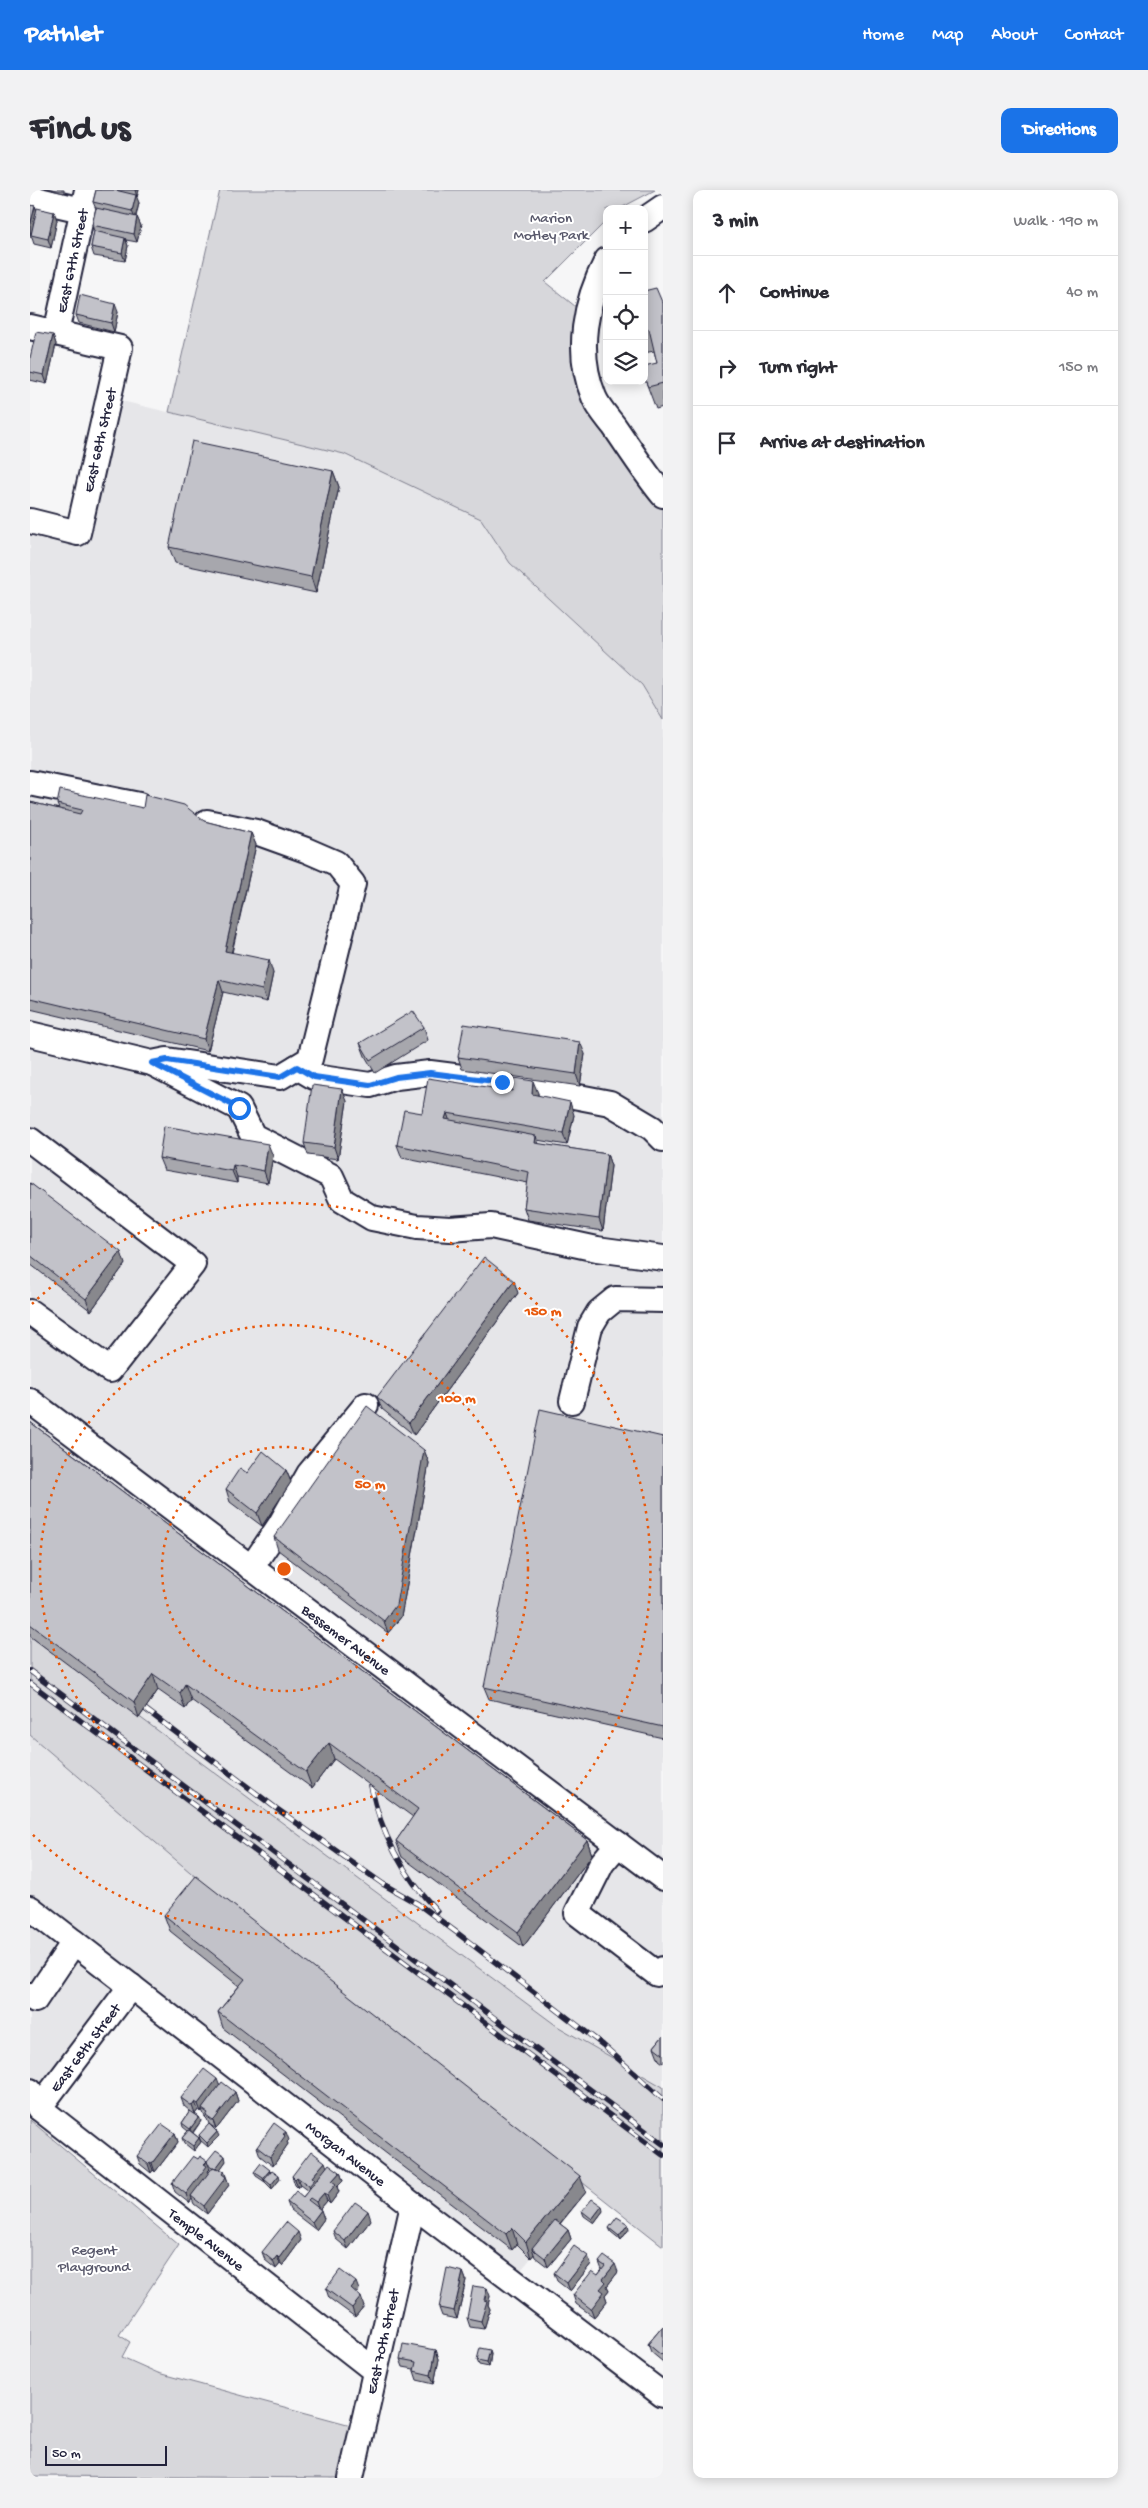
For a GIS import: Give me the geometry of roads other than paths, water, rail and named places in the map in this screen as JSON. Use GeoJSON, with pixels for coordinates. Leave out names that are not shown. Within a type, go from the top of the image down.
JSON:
{"type":"FeatureCollection","features":[{"type":"Feature","properties":{"kind":"street"},"geometry":{"type":"LineString","coordinates":[[30,198],[84,200]]}},
{"type":"Feature","properties":{"kind":"street","name":"East 67th Street"},"geometry":{"type":"LineString","coordinates":[[56,333],[84,200]]}},
{"type":"Feature","properties":{"kind":"street"},"geometry":{"type":"LineString","coordinates":[[648,217],[663,207]]}},
{"type":"Feature","properties":{"kind":"street"},"geometry":{"type":"LineString","coordinates":[[603,268],[587,307],[584,334],[586,363],[594,398],[662,492]]}},
{"type":"Feature","properties":{"kind":"street"},"geometry":{"type":"LineString","coordinates":[[30,327],[56,333]]}},
{"type":"Feature","properties":{"kind":"street","name":"East 68th Street"},"geometry":{"type":"LineString","coordinates":[[30,522],[78,532],[120,348],[56,333]]}},
{"type":"Feature","properties":{"kind":"street"},"geometry":{"type":"LineString","coordinates":[[30,783],[139,805]]}},
{"type":"Feature","properties":{"kind":"street"},"geometry":{"type":"LineString","coordinates":[[30,1034],[159,1062],[280,1077],[310,1059],[353,884],[336,863],[306,850],[256,832],[207,822]]}},
{"type":"Feature","properties":{"kind":"street"},"geometry":{"type":"LineString","coordinates":[[159,1062],[239,1108],[253,1136],[331,1176],[342,1200],[372,1218],[417,1227],[450,1230],[490,1226],[597,1249],[663,1258]]}},
{"type":"Feature","properties":{"kind":"street"},"geometry":{"type":"LineString","coordinates":[[297,1067],[314,1077],[370,1085],[396,1077],[430,1073],[502,1082],[610,1103],[652,1128],[663,1139]]}},
{"type":"Feature","properties":{"kind":"street"},"geometry":{"type":"LineString","coordinates":[[30,1140],[193,1264],[110,1370],[30,1312]]}},
{"type":"Feature","properties":{"kind":"street"},"geometry":{"type":"LineString","coordinates":[[572,1401],[590,1327],[599,1312],[615,1299],[663,1300]]}},
{"type":"Feature","properties":{"kind":"street","name":"Bessemer Avenue"},"geometry":{"type":"LineString","coordinates":[[30,1402],[107,1474],[252,1568],[393,1688],[618,1844],[663,1878]]}},
{"type":"Feature","properties":{"kind":"street"},"geometry":{"type":"LineString","coordinates":[[252,1568],[280,1525],[309,1474],[366,1405]]}},
{"type":"Feature","properties":{"kind":"street"},"geometry":{"type":"LineString","coordinates":[[618,1844],[604,1860],[577,1913],[657,1974],[663,1969]]}},
{"type":"Feature","properties":{"kind":"street","name":"Morgan Avenue"},"geometry":{"type":"LineString","coordinates":[[30,1908],[412,2205],[663,2396]]}},
{"type":"Feature","properties":{"kind":"street"},"geometry":{"type":"LineString","coordinates":[[32,2002],[74,1942]]}},
{"type":"Feature","properties":{"kind":"street","name":"East 68th Street"},"geometry":{"type":"LineString","coordinates":[[34,2100],[132,1986]]}},
{"type":"Feature","properties":{"kind":"street","name":"Temple Avenue"},"geometry":{"type":"LineString","coordinates":[[34,2100],[374,2370]]}},
{"type":"Feature","properties":{"kind":"street","name":"East 70th Street"},"geometry":{"type":"LineString","coordinates":[[351,2478],[412,2205]]}},
{"type":"Feature","properties":{"kind":"railway"},"geometry":{"type":"LineString","coordinates":[[30,1671],[663,2144]]}},
{"type":"Feature","properties":{"kind":"railway"},"geometry":{"type":"LineString","coordinates":[[30,1683],[663,2155]]}},
{"type":"Feature","properties":{"kind":"railway"},"geometry":{"type":"LineString","coordinates":[[145,1709],[277,1809],[383,1884],[418,1904],[456,1932],[603,2045],[663,2099]]}},
{"type":"Feature","properties":{"kind":"railway"},"geometry":{"type":"LineString","coordinates":[[371,1786],[375,1804],[395,1854],[414,1884],[437,1911]]}},
{"type":"Feature","properties":{"kind":"park label","name":"Marion Motley Park"},"geometry":{"type":"Point","coordinates":[551,226]}},
{"type":"Feature","properties":{"kind":"park label","name":"Regent Playground"},"geometry":{"type":"Point","coordinates":[94,2258]}}]}
